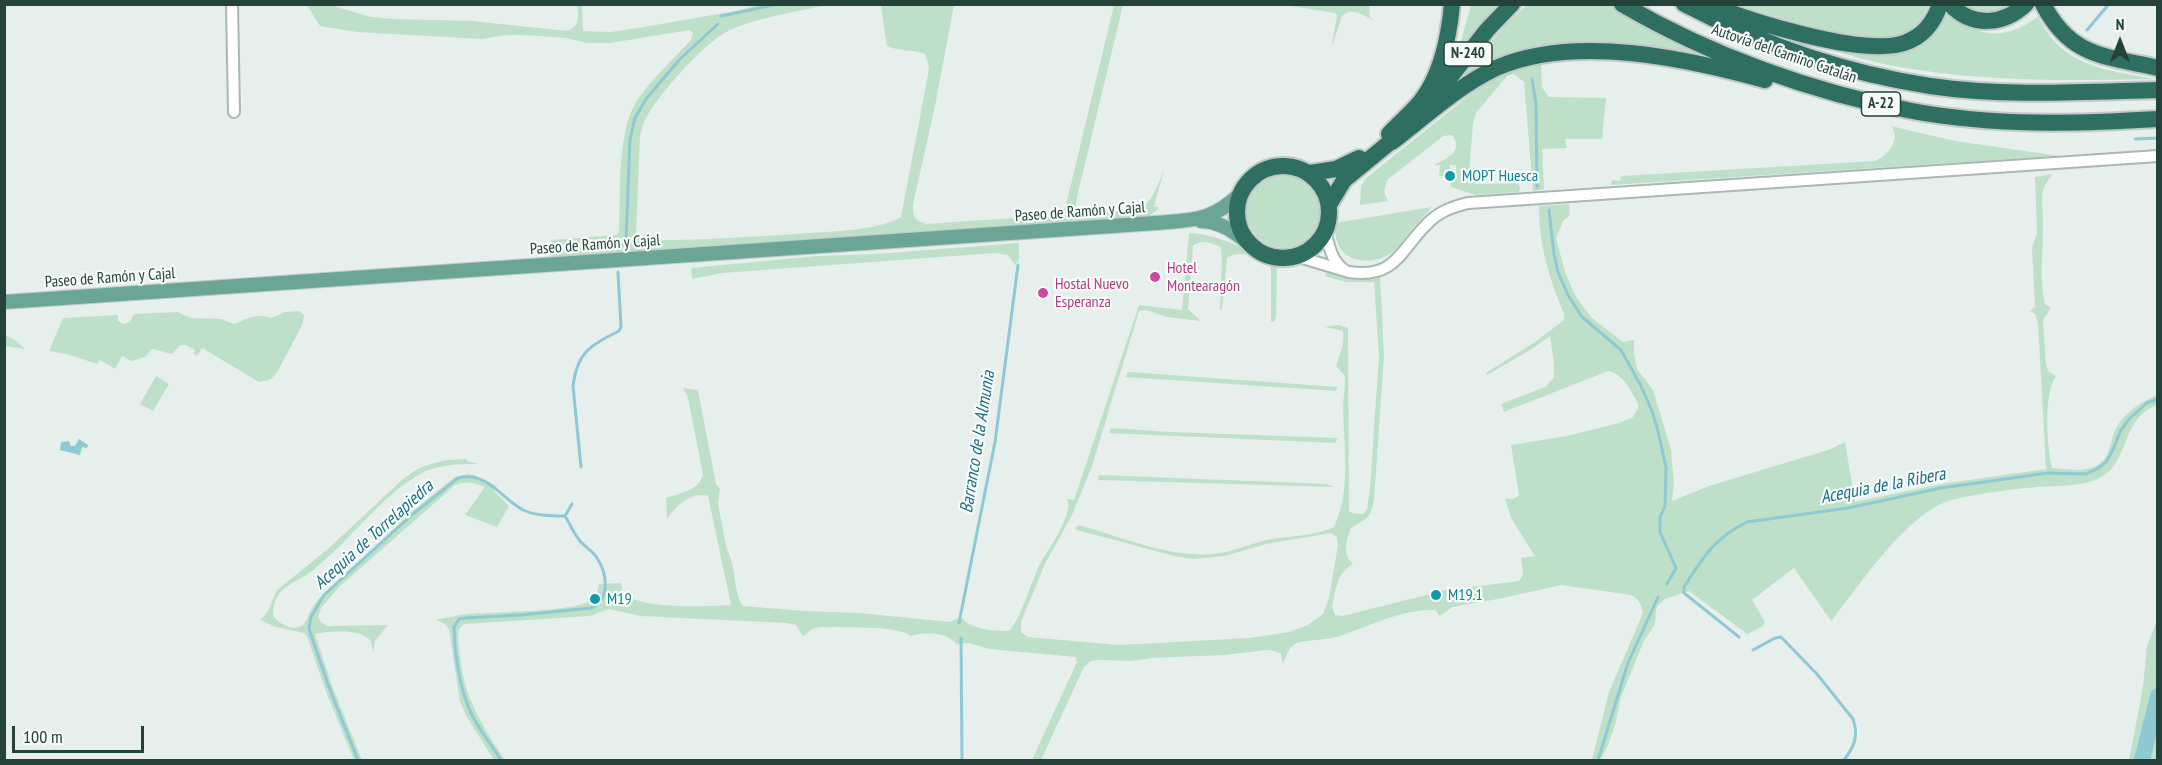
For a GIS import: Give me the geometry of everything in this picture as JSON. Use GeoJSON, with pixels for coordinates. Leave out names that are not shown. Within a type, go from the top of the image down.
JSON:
{"type":"FeatureCollection","features":[{"type":"Feature","properties":{"kind":"highway"},"geometry":{"type":"LineString","coordinates":[[1389,140],[1434,81],[1448,40],[1452,4]]}},
{"type":"Feature","properties":{"kind":"highway","name":"N-240"},"geometry":{"type":"LineString","coordinates":[[1340,175],[1389,140],[1427,107],[1474,46],[1512,4]]}},
{"type":"Feature","properties":{"kind":"highway","name":"Autovía del Camino Catalán"},"geometry":{"type":"LineString","coordinates":[[1622,4],[1672,31],[1745,62],[1830,91],[1912,111],[1976,119],[2026,122],[2090,123],[2157,119]]}},
{"type":"Feature","properties":{"kind":"highway","name":"Autovía del Camino Catalán"},"geometry":{"type":"LineString","coordinates":[[1684,4],[1767,44],[1844,68],[1929,86],[1992,92],[2157,90]]}},
{"type":"Feature","properties":{"kind":"highway"},"geometry":{"type":"LineString","coordinates":[[1708,4],[1828,40],[1867,46],[1886,46],[1904,43],[1918,36],[1930,25],[1940,4]]}},
{"type":"Feature","properties":{"kind":"highway"},"geometry":{"type":"LineString","coordinates":[[1950,4],[1970,19],[1991,22],[2017,13],[2026,4]]}},
{"type":"Feature","properties":{"kind":"highway"},"geometry":{"type":"LineString","coordinates":[[2043,4],[2058,31],[2073,44],[2110,58],[2157,68]]}},
{"type":"Feature","properties":{"kind":"highway"},"geometry":{"type":"LineString","coordinates":[[1389,140],[1456,92],[1488,73],[1527,58],[1562,53],[1632,53],[1684,60],[1820,94],[1912,111]]}},
{"type":"Feature","properties":{"kind":"highway"},"geometry":{"type":"LineString","coordinates":[[1290,166],[1310,173],[1340,175],[1329,205],[1325,231],[1308,251],[1283,259],[1270,257],[1248,243],[1238,224],[1237,203],[1240,193],[1256,175],[1266,169],[1290,166]]}},
{"type":"Feature","properties":{"kind":"highway"},"geometry":{"type":"LineString","coordinates":[[1310,173],[1326,194],[1329,205]]}},
{"type":"Feature","properties":{"kind":"main road"},"geometry":{"type":"LineString","coordinates":[[1187,220],[1214,214],[1226,208],[1240,193]]}},
{"type":"Feature","properties":{"kind":"main road"},"geometry":{"type":"LineString","coordinates":[[1187,220],[1213,221],[1229,228],[1248,243]]}},
{"type":"Feature","properties":{"kind":"main road","name":"Paseo de Ramón y Cajal"},"geometry":{"type":"LineString","coordinates":[[4,302],[1187,220]]}},
{"type":"Feature","properties":{"kind":"street"},"geometry":{"type":"LineString","coordinates":[[232,4],[234,112]]}},
{"type":"Feature","properties":{"kind":"street"},"geometry":{"type":"LineString","coordinates":[[1296,256],[1349,272],[1377,271],[1401,257],[1433,218],[1450,208],[1468,203],[2157,156]]}},
{"type":"Feature","properties":{"kind":"street"},"geometry":{"type":"LineString","coordinates":[[1325,231],[1334,258],[1342,268],[1349,272]]}},
{"type":"Feature","properties":{"kind":"green space"},"geometry":{"type":"Polygon","coordinates":[[[307,5],[330,5],[371,17],[472,21],[567,31],[576,24],[577,5],[582,5],[583,31],[611,32],[759,5],[826,5],[763,19],[728,31],[695,57],[652,108],[640,135],[636,235],[642,240],[661,240],[850,230],[878,226],[901,217],[929,67],[925,54],[887,46],[879,5],[954,5],[913,204],[914,215],[917,219],[926,224],[1057,215],[1066,205],[1114,5],[1123,5],[1075,211],[1079,214],[1139,209],[1148,202],[1164,170],[1154,206],[1159,208],[1147,218],[552,257],[551,240],[616,235],[619,232],[621,163],[626,128],[631,113],[644,91],[691,40],[693,33],[690,30],[610,43],[587,43],[566,38],[525,35],[505,35],[483,39],[357,32],[320,26],[307,5]]]}},
{"type":"Feature","properties":{"kind":"green space"},"geometry":{"type":"Polygon","coordinates":[[[1285,5],[1369,5],[1370,17],[1375,21],[1358,13],[1346,13],[1342,16],[1331,49],[1337,16],[1335,13],[1285,5]]]}},
{"type":"Feature","properties":{"kind":"green space"},"geometry":{"type":"Polygon","coordinates":[[[1471,5],[1501,5],[1458,52],[1471,5]]]}},
{"type":"Feature","properties":{"kind":"green space"},"geometry":{"type":"Polygon","coordinates":[[[1527,5],[1610,5],[1663,32],[1744,68],[1631,49],[1574,45],[1546,46],[1502,57],[1486,64],[1457,83],[1506,24],[1527,5]]]}},
{"type":"Feature","properties":{"kind":"green space"},"geometry":{"type":"Polygon","coordinates":[[[1738,5],[1929,5],[1919,22],[1910,31],[1895,37],[1875,38],[1825,30],[1738,5]]]}},
{"type":"Feature","properties":{"kind":"green space"},"geometry":{"type":"Polygon","coordinates":[[[1962,5],[2014,5],[1988,13],[1962,5]]]}},
{"type":"Feature","properties":{"kind":"green space"},"geometry":{"type":"Polygon","coordinates":[[[1947,13],[1971,27],[1992,33],[2013,30],[2038,17],[2057,44],[2078,59],[2103,69],[2156,79],[2058,80],[1959,75],[1894,66],[1788,37],[1870,55],[1902,53],[1921,44],[1947,13]]]}},
{"type":"Feature","properties":{"kind":"green space"},"geometry":{"type":"Polygon","coordinates":[[[1541,63],[1542,87],[1549,97],[1606,98],[1602,139],[1565,139],[1567,148],[1542,149],[1544,189],[1533,191],[1524,82],[1514,74],[1507,76],[1476,113],[1473,123],[1469,174],[1471,181],[1476,184],[1517,183],[1520,187],[1519,192],[1476,195],[1451,187],[1451,178],[1456,177],[1456,165],[1450,165],[1450,176],[1439,176],[1440,165],[1434,165],[1455,150],[1452,135],[1443,136],[1387,180],[1384,192],[1388,201],[1360,205],[1361,187],[1365,179],[1477,89],[1502,73],[1520,66],[1541,63]]]}},
{"type":"Feature","properties":{"kind":"green space"},"geometry":{"type":"Polygon","coordinates":[[[1891,126],[1955,141],[2060,156],[1611,185],[1612,180],[1620,181],[1621,176],[1875,161],[1885,155],[1892,146],[1895,136],[1891,126]]]}},
{"type":"Feature","properties":{"kind":"green space"},"geometry":{"type":"Polygon","coordinates":[[[1284,174],[1298,177],[1310,185],[1318,197],[1321,211],[1318,225],[1310,237],[1298,245],[1284,248],[1270,245],[1258,237],[1250,225],[1247,211],[1250,197],[1258,185],[1270,177],[1284,174]]]}},
{"type":"Feature","properties":{"kind":"green space"},"geometry":{"type":"Polygon","coordinates":[[[2053,174],[2042,195],[2042,286],[2045,304],[2051,308],[2043,320],[2046,365],[2049,372],[2056,376],[2049,395],[2048,408],[2052,468],[2073,470],[2099,464],[2106,456],[2115,431],[2123,419],[2139,405],[2157,395],[2157,405],[2146,411],[2132,427],[2114,465],[2107,473],[2092,481],[2064,486],[1986,493],[1959,498],[1939,505],[1924,514],[1895,541],[1831,621],[1794,568],[1752,600],[1765,622],[1763,626],[1747,634],[1689,591],[1665,599],[1658,605],[1655,624],[1643,643],[1621,697],[1615,725],[1602,757],[1592,760],[1609,692],[1643,613],[1639,602],[1631,595],[1561,585],[1452,607],[1440,616],[1435,610],[1409,612],[1336,637],[1298,643],[1291,648],[1283,664],[1281,654],[1267,650],[1131,661],[1091,661],[1084,667],[1041,760],[1032,760],[1077,662],[1076,657],[989,649],[969,643],[957,644],[947,637],[935,634],[923,633],[911,636],[894,630],[820,627],[812,629],[803,636],[796,625],[787,623],[640,616],[609,609],[590,616],[464,624],[459,629],[458,639],[466,686],[476,712],[505,760],[494,760],[460,702],[449,629],[445,624],[436,620],[468,614],[570,607],[592,600],[599,584],[621,583],[623,594],[632,599],[659,605],[731,605],[708,496],[690,498],[679,505],[667,519],[666,498],[693,488],[703,475],[688,397],[683,388],[698,390],[716,484],[720,489],[718,504],[727,550],[737,592],[743,606],[860,613],[950,622],[961,618],[983,629],[1010,630],[1019,615],[1041,562],[1064,522],[1067,513],[1067,499],[1074,500],[1139,305],[1182,310],[1189,233],[1214,237],[1283,262],[1277,267],[1276,317],[1274,322],[1271,321],[1271,268],[1256,258],[1244,254],[1227,258],[1222,310],[1220,309],[1221,248],[1207,242],[1193,246],[1188,309],[1201,321],[1167,317],[1146,310],[1139,311],[1092,466],[1073,513],[1045,564],[1021,622],[1021,632],[1028,637],[1118,645],[1250,638],[1289,632],[1308,625],[1323,614],[1329,598],[1338,545],[1337,537],[1331,533],[1266,544],[1225,556],[1193,559],[1174,556],[1075,528],[1079,525],[1163,550],[1213,554],[1271,539],[1311,534],[1334,527],[1345,484],[1343,410],[1345,376],[1336,366],[1342,349],[1343,331],[1325,327],[1339,325],[1348,328],[1349,511],[1363,514],[1367,509],[1370,488],[1379,356],[1374,282],[1346,282],[1325,276],[1326,271],[1360,279],[1380,276],[1384,356],[1374,500],[1369,515],[1351,528],[1349,533],[1346,552],[1353,564],[1338,582],[1332,606],[1335,615],[1342,616],[1446,590],[1519,581],[1523,575],[1521,558],[1535,556],[1511,518],[1505,498],[1512,499],[1519,496],[1511,445],[1567,436],[1619,423],[1633,417],[1639,406],[1623,380],[1608,371],[1504,412],[1501,404],[1545,387],[1554,378],[1550,336],[1532,349],[1487,375],[1486,373],[1538,340],[1564,320],[1543,248],[1539,206],[1569,204],[1570,215],[1563,221],[1556,238],[1565,272],[1576,297],[1592,318],[1623,342],[1634,340],[1637,369],[1653,390],[1671,450],[1674,483],[1672,501],[1709,486],[1828,450],[1845,442],[1855,502],[1941,484],[2046,469],[2038,323],[2035,314],[2030,311],[2035,307],[2032,248],[2037,233],[2035,177],[2053,174]]]}},
{"type":"Feature","properties":{"kind":"green space"},"geometry":{"type":"Polygon","coordinates":[[[1432,207],[1395,250],[1381,258],[1366,261],[1351,258],[1340,248],[1335,235],[1335,223],[1432,207]]]}},
{"type":"Feature","properties":{"kind":"green space"},"geometry":{"type":"Polygon","coordinates":[[[1019,243],[1019,259],[1015,265],[1008,255],[995,253],[722,273],[692,279],[691,268],[818,256],[1019,243]]]}},
{"type":"Feature","properties":{"kind":"green space"},"geometry":{"type":"Polygon","coordinates":[[[299,311],[304,315],[303,323],[278,371],[270,380],[259,382],[202,348],[197,356],[193,353],[195,350],[186,345],[180,345],[172,354],[152,349],[145,357],[131,361],[122,356],[115,369],[100,360],[97,364],[67,354],[49,351],[63,318],[118,315],[118,321],[124,324],[130,322],[134,314],[177,312],[191,318],[221,319],[234,324],[252,317],[271,318],[285,312],[299,311]]]}},
{"type":"Feature","properties":{"kind":"green space"},"geometry":{"type":"Polygon","coordinates":[[[4,335],[15,340],[25,349],[5,346],[4,335]]]}},
{"type":"Feature","properties":{"kind":"green space"},"geometry":{"type":"Polygon","coordinates":[[[1128,372],[1337,387],[1336,391],[1126,377],[1128,372]]]}},
{"type":"Feature","properties":{"kind":"green space"},"geometry":{"type":"Polygon","coordinates":[[[156,376],[169,384],[153,411],[140,404],[156,376]]]}},
{"type":"Feature","properties":{"kind":"green space"},"geometry":{"type":"Polygon","coordinates":[[[1111,428],[1337,438],[1336,443],[1109,433],[1111,428]]]}},
{"type":"Feature","properties":{"kind":"green space"},"geometry":{"type":"Polygon","coordinates":[[[467,459],[467,461],[479,464],[441,466],[420,474],[405,484],[378,507],[327,559],[283,590],[275,602],[273,616],[276,619],[292,628],[300,627],[323,594],[415,509],[455,477],[474,475],[497,486],[494,491],[509,506],[497,527],[465,515],[485,487],[466,482],[455,485],[339,587],[321,608],[318,617],[327,626],[388,625],[375,641],[373,652],[371,642],[361,634],[328,632],[315,634],[332,686],[362,760],[354,760],[325,689],[307,636],[304,633],[276,627],[260,620],[267,613],[277,590],[328,549],[403,479],[419,468],[431,464],[446,460],[467,459]]]}},
{"type":"Feature","properties":{"kind":"green space"},"geometry":{"type":"Polygon","coordinates":[[[1099,475],[1327,484],[1335,487],[1098,480],[1099,475]]]}},
{"type":"Feature","properties":{"kind":"green space"},"geometry":{"type":"Polygon","coordinates":[[[2157,620],[2157,760],[2129,760],[2143,687],[2147,646],[2157,620]]]}},
{"type":"Feature","properties":{"kind":"water"},"geometry":{"type":"Polygon","coordinates":[[[79,439],[88,445],[87,448],[82,447],[80,455],[60,450],[61,442],[69,441],[71,446],[75,446],[79,439]]]}},
{"type":"Feature","properties":{"kind":"waterway"},"geometry":{"type":"LineString","coordinates":[[721,16],[779,4]]}},
{"type":"Feature","properties":{"kind":"waterway"},"geometry":{"type":"LineString","coordinates":[[2087,30],[2109,4]]}},
{"type":"Feature","properties":{"kind":"waterway"},"geometry":{"type":"LineString","coordinates":[[618,250],[626,241],[630,139],[635,118],[646,99],[680,59],[718,24]]}},
{"type":"Feature","properties":{"kind":"waterway"},"geometry":{"type":"LineString","coordinates":[[1532,79],[1536,104],[1537,187]]}},
{"type":"Feature","properties":{"kind":"waterway"},"geometry":{"type":"LineString","coordinates":[[2135,139],[2158,138]]}},
{"type":"Feature","properties":{"kind":"waterway"},"geometry":{"type":"LineString","coordinates":[[1549,210],[1558,272],[1568,295],[1582,317],[1621,350],[1652,411],[1666,467],[1665,506],[1660,517],[1660,532],[1676,568],[1667,584]]}},
{"type":"Feature","properties":{"kind":"waterway","name":"Barranco de la Almunia"},"geometry":{"type":"LineString","coordinates":[[959,623],[995,442],[1018,265]]}},
{"type":"Feature","properties":{"kind":"waterway"},"geometry":{"type":"LineString","coordinates":[[581,467],[573,386],[575,374],[587,351],[619,331],[621,327],[618,272]]}},
{"type":"Feature","properties":{"kind":"waterway","name":"Acequia de la Ribera"},"geometry":{"type":"LineString","coordinates":[[1739,637],[1684,593],[1684,587],[1704,558],[1718,542],[1736,528],[1747,522],[1848,508],[1941,488],[2048,473],[2086,474],[2106,462],[2121,430],[2130,418],[2147,403],[2158,399]]}},
{"type":"Feature","properties":{"kind":"waterway","name":"Acequia de Torrelapiedra"},"geometry":{"type":"LineString","coordinates":[[358,760],[309,628],[311,617],[324,595],[413,514],[458,478],[477,478],[528,512],[565,516]]}},
{"type":"Feature","properties":{"kind":"waterway"},"geometry":{"type":"LineString","coordinates":[[565,516],[572,504]]}},
{"type":"Feature","properties":{"kind":"waterway"},"geometry":{"type":"LineString","coordinates":[[501,760],[476,723],[464,695],[457,662],[454,627],[459,619],[465,618],[591,608],[597,604],[604,592],[603,571],[595,556],[578,538],[565,516]]}},
{"type":"Feature","properties":{"kind":"waterway"},"geometry":{"type":"LineString","coordinates":[[1598,760],[1628,663],[1658,597]]}},
{"type":"Feature","properties":{"kind":"waterway","name":"Acequia de la Ribera"},"geometry":{"type":"LineString","coordinates":[[1753,650],[1781,637],[1817,674],[1853,719],[1856,731],[1854,741],[1844,760]]}},
{"type":"Feature","properties":{"kind":"waterway","name":"Barranco de la Almunia"},"geometry":{"type":"LineString","coordinates":[[961,638],[962,760]]}},
{"type":"Feature","properties":{"kind":"waterway"},"geometry":{"type":"LineString","coordinates":[[2142,760],[2158,696]]}},
{"type":"Feature","properties":{"kind":"place","name":"MOPT Huesca"},"geometry":{"type":"Point","coordinates":[1450,176]}},
{"type":"Feature","properties":{"kind":"place","name":"Hotel Montearagón"},"geometry":{"type":"Point","coordinates":[1155,277]}},
{"type":"Feature","properties":{"kind":"place","name":"Hostal Nuevo Esperanza"},"geometry":{"type":"Point","coordinates":[1043,293]}},
{"type":"Feature","properties":{"kind":"place","name":"M19.1"},"geometry":{"type":"Point","coordinates":[1436,595]}},
{"type":"Feature","properties":{"kind":"place","name":"M19"},"geometry":{"type":"Point","coordinates":[595,599]}}]}
